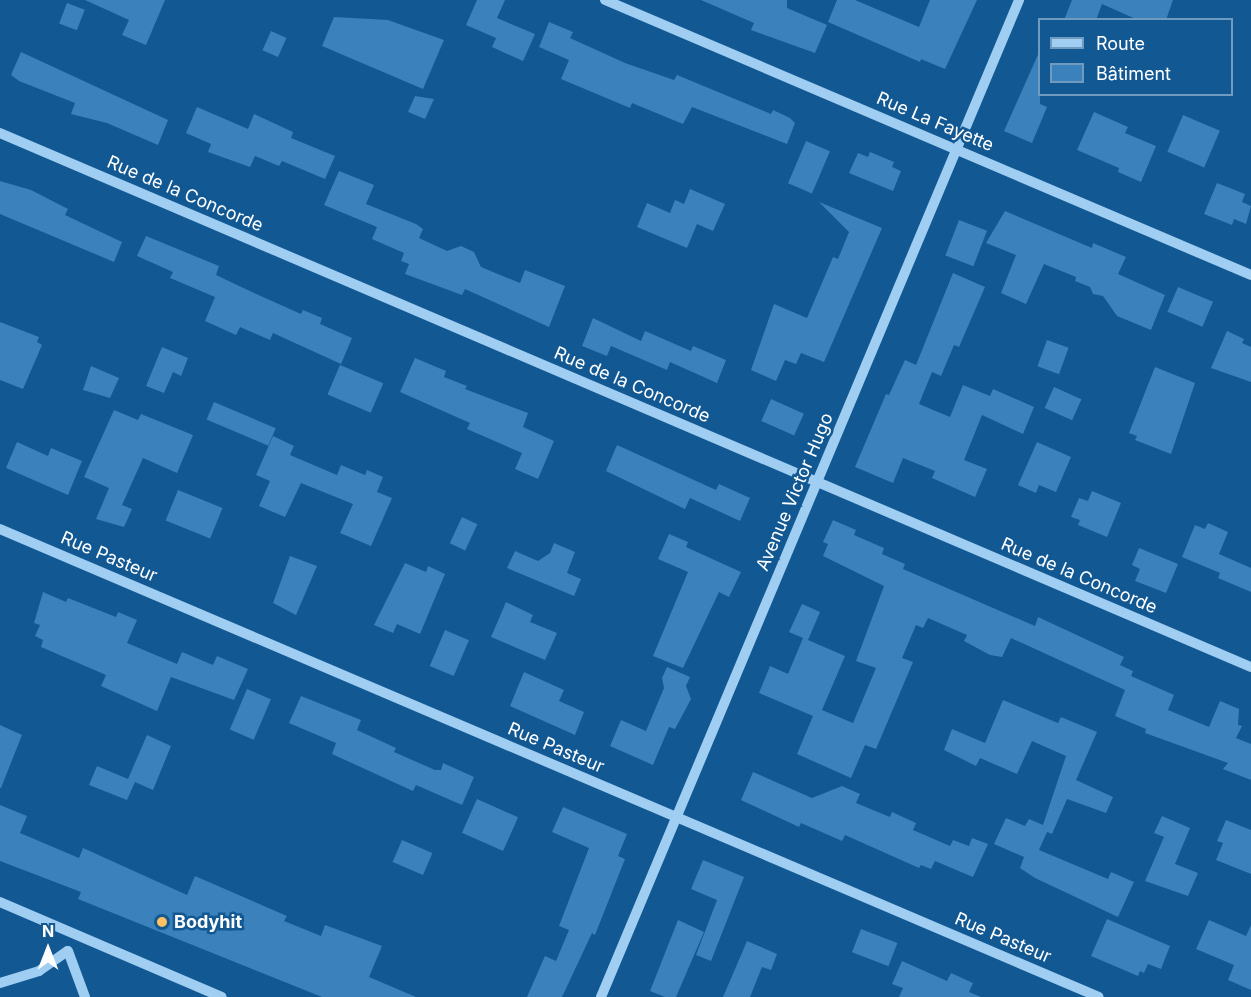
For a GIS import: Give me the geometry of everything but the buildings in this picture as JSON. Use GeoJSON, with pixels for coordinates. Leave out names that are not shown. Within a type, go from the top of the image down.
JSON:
{"type":"FeatureCollection","features":[{"type":"Feature","properties":{"kind":"street","name":"Rue La Fayette"},"geometry":{"type":"LineString","coordinates":[[605,0],[1251,275]]}},
{"type":"Feature","properties":{"kind":"street","name":"Avenue Victor Hugo"},"geometry":{"type":"LineString","coordinates":[[601,997],[1019,0]]}},
{"type":"Feature","properties":{"kind":"street","name":"Rue de la Concorde"},"geometry":{"type":"LineString","coordinates":[[0,133],[1251,667]]}},
{"type":"Feature","properties":{"kind":"street","name":"Rue Pasteur"},"geometry":{"type":"LineString","coordinates":[[0,529],[1099,997]]}},
{"type":"Feature","properties":{"kind":"street"},"geometry":{"type":"LineString","coordinates":[[0,902],[222,997]]}},
{"type":"Feature","properties":{"kind":"street"},"geometry":{"type":"LineString","coordinates":[[0,983],[39,971],[68,951],[75,933]]}},
{"type":"Feature","properties":{"kind":"street"},"geometry":{"type":"LineString","coordinates":[[68,951],[85,997]]}},
{"type":"Feature","properties":{"kind":"place","name":"Bodyhit"},"geometry":{"type":"Point","coordinates":[162,922]}}]}
